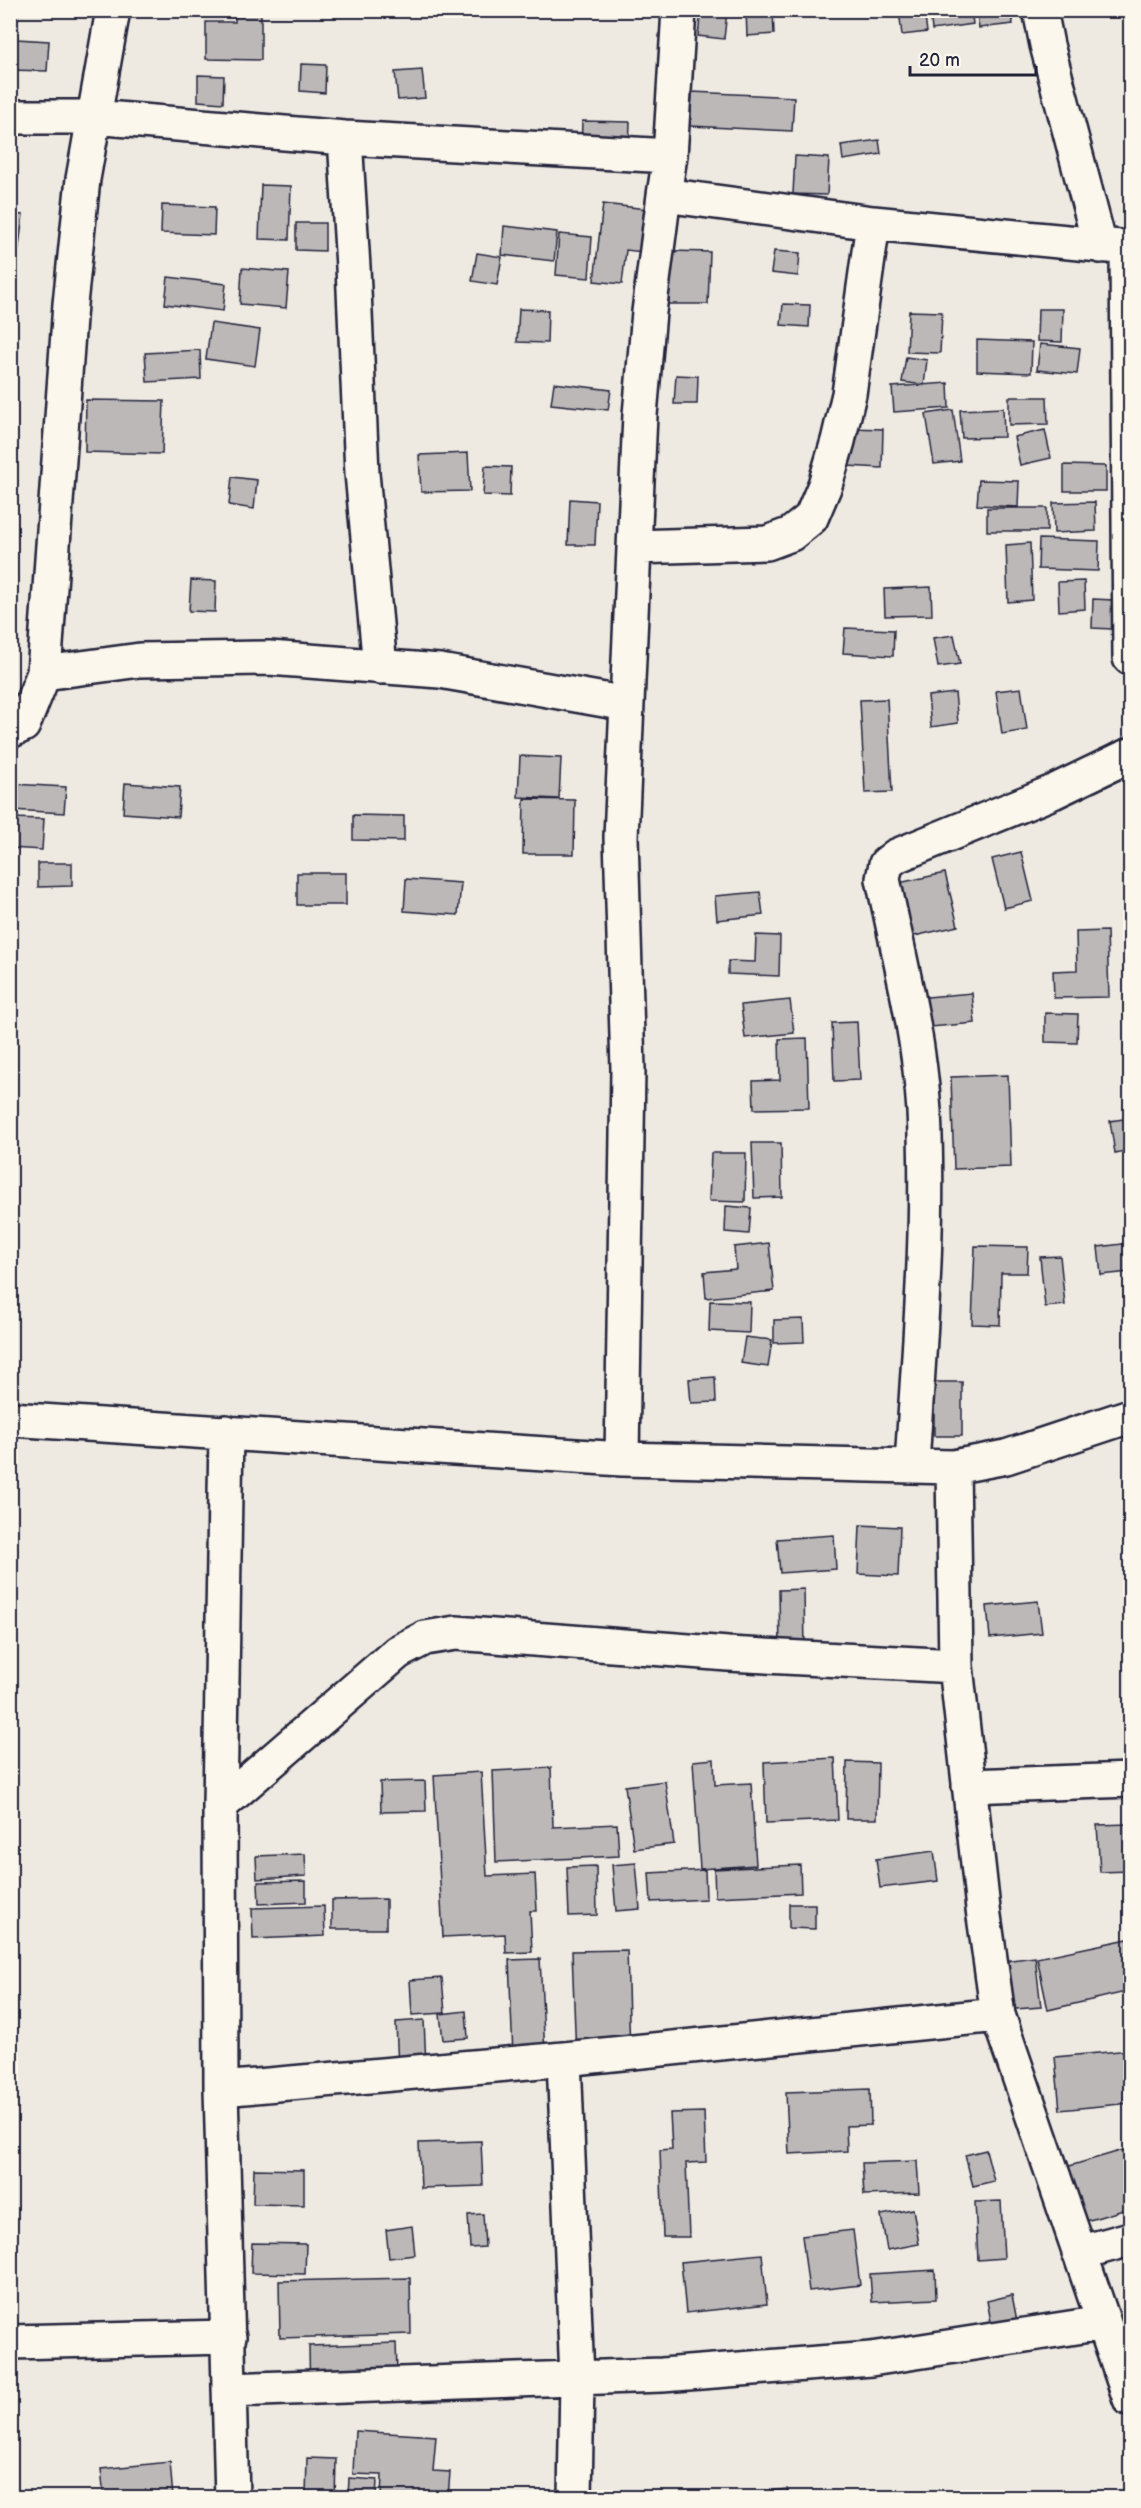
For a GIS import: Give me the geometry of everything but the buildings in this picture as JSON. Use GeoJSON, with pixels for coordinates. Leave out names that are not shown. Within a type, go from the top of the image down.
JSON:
{"type":"FeatureCollection","features":[{"type":"Feature","properties":{"kind":"street"},"geometry":{"type":"LineString","coordinates":[[10,731],[23,725],[44,673],[70,304],[83,179],[113,10]]}},
{"type":"Feature","properties":{"kind":"street"},"geometry":{"type":"LineString","coordinates":[[622,1459],[628,1069],[621,837],[643,381],[649,312],[670,156],[679,10]]}},
{"type":"Feature","properties":{"kind":"street"},"geometry":{"type":"LineString","coordinates":[[1040,10],[1047,45],[1119,247],[1131,658]]}},
{"type":"Feature","properties":{"kind":"street"},"geometry":{"type":"LineString","coordinates":[[10,117],[93,117],[345,138],[670,156]]}},
{"type":"Feature","properties":{"kind":"street"},"geometry":{"type":"LineString","coordinates":[[345,138],[362,473],[380,667]]}},
{"type":"Feature","properties":{"kind":"street"},"geometry":{"type":"LineString","coordinates":[[664,195],[873,223],[1119,247]]}},
{"type":"Feature","properties":{"kind":"street"},"geometry":{"type":"LineString","coordinates":[[634,547],[767,543],[791,534],[811,518],[825,485],[849,394],[873,223]]}},
{"type":"Feature","properties":{"kind":"street"},"geometry":{"type":"LineString","coordinates":[[44,673],[152,660],[269,658],[440,671],[627,704]]}},
{"type":"Feature","properties":{"kind":"street"},"geometry":{"type":"LineString","coordinates":[[912,1465],[926,1254],[924,1111],[915,1037],[883,879],[886,864],[896,856],[1042,797],[1131,755]]}},
{"type":"Feature","properties":{"kind":"street"},"geometry":{"type":"LineString","coordinates":[[10,1419],[622,1459],[953,1467],[1006,1457],[1131,1416]]}},
{"type":"Feature","properties":{"kind":"street"},"geometry":{"type":"LineString","coordinates":[[226,1432],[220,1806],[221,2089],[232,2498]]}},
{"type":"Feature","properties":{"kind":"street"},"geometry":{"type":"LineString","coordinates":[[953,1467],[956,1666],[983,1909],[998,2015],[1102,2322],[1131,2399]]}},
{"type":"Feature","properties":{"kind":"street"},"geometry":{"type":"LineString","coordinates":[[220,1806],[398,1652],[425,1638],[456,1633],[728,1654],[956,1666]]}},
{"type":"Feature","properties":{"kind":"street"},"geometry":{"type":"LineString","coordinates":[[969,1786],[1131,1780]]}},
{"type":"Feature","properties":{"kind":"street"},"geometry":{"type":"LineString","coordinates":[[221,2089],[564,2059],[998,2015]]}},
{"type":"Feature","properties":{"kind":"street"},"geometry":{"type":"LineString","coordinates":[[564,2059],[576,2378],[575,2498]]}},
{"type":"Feature","properties":{"kind":"street"},"geometry":{"type":"LineString","coordinates":[[1079,2253],[1131,2239]]}},
{"type":"Feature","properties":{"kind":"street"},"geometry":{"type":"LineString","coordinates":[[229,2390],[662,2375],[871,2359],[1102,2322]]}},
{"type":"Feature","properties":{"kind":"street"},"geometry":{"type":"LineString","coordinates":[[10,2342],[229,2337]]}}]}
